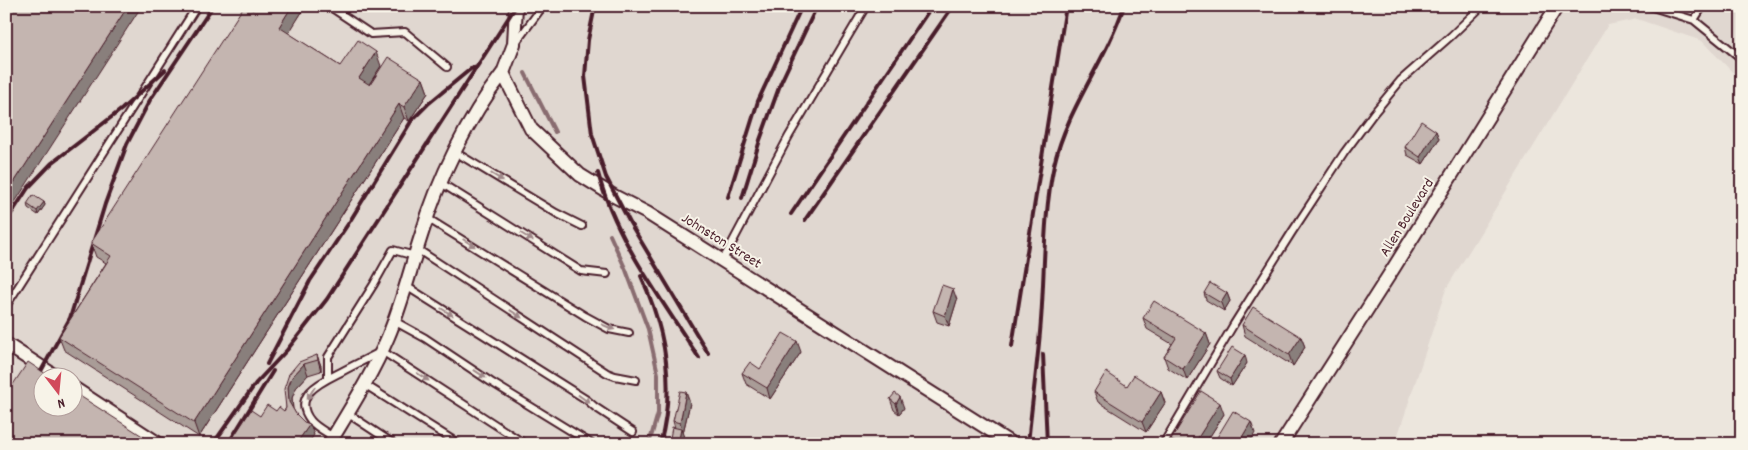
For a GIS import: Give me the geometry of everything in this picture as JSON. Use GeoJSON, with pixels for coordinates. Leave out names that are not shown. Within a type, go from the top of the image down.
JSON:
{"type":"FeatureCollection","features":[{"type":"Feature","properties":{"kind":"street"},"geometry":{"type":"LineString","coordinates":[[331,441],[382,351],[406,286],[427,218],[455,152],[489,91],[503,73],[514,44],[516,6]]}},
{"type":"Feature","properties":{"kind":"street","name":"Allen Boulevard"},"geometry":{"type":"LineString","coordinates":[[1281,444],[1394,269],[1557,6]]}},
{"type":"Feature","properties":{"kind":"street","name":"Johnston Street"},"geometry":{"type":"LineString","coordinates":[[503,73],[531,129],[580,175],[614,196],[647,212],[1012,444]]}},
{"type":"Feature","properties":{"kind":"street"},"geometry":{"type":"LineString","coordinates":[[6,344],[43,368]]}},
{"type":"Feature","properties":{"kind":"street"},"geometry":{"type":"LineString","coordinates":[[82,394],[159,444]]}},
{"type":"Feature","properties":{"kind":"lane"},"geometry":{"type":"LineString","coordinates":[[6,306],[197,6]]}},
{"type":"Feature","properties":{"kind":"lane"},"geometry":{"type":"LineString","coordinates":[[329,6],[371,34],[405,32],[448,67]]}},
{"type":"Feature","properties":{"kind":"lane"},"geometry":{"type":"LineString","coordinates":[[514,44],[543,6]]}},
{"type":"Feature","properties":{"kind":"lane"},"geometry":{"type":"LineString","coordinates":[[723,260],[789,136],[866,6]]}},
{"type":"Feature","properties":{"kind":"lane"},"geometry":{"type":"LineString","coordinates":[[1163,444],[1234,324],[1292,232],[1372,114],[1401,80],[1482,6]]}},
{"type":"Feature","properties":{"kind":"lane"},"geometry":{"type":"LineString","coordinates":[[1649,6],[1694,20],[1742,58]]}},
{"type":"Feature","properties":{"kind":"lane"},"geometry":{"type":"LineString","coordinates":[[1694,20],[1703,6]]}},
{"type":"Feature","properties":{"kind":"lane"},"geometry":{"type":"LineString","coordinates":[[455,152],[556,213],[582,226]]}},
{"type":"Feature","properties":{"kind":"lane"},"geometry":{"type":"LineString","coordinates":[[441,183],[581,271],[607,274]]}},
{"type":"Feature","properties":{"kind":"lane"},"geometry":{"type":"LineString","coordinates":[[427,218],[586,316],[610,329],[629,333]]}},
{"type":"Feature","properties":{"kind":"lane"},"geometry":{"type":"LineString","coordinates":[[328,378],[328,357],[393,250],[416,253],[607,373],[636,380]]}},
{"type":"Feature","properties":{"kind":"lane"},"geometry":{"type":"LineString","coordinates":[[406,286],[587,400],[633,432]]}},
{"type":"Feature","properties":{"kind":"lane"},"geometry":{"type":"LineString","coordinates":[[394,321],[432,342],[491,382],[592,444]]}},
{"type":"Feature","properties":{"kind":"lane"},"geometry":{"type":"LineString","coordinates":[[331,441],[311,421],[306,412],[305,404],[308,393],[328,378],[382,351],[525,444]]}},
{"type":"Feature","properties":{"kind":"lane"},"geometry":{"type":"LineString","coordinates":[[364,384],[458,444]]}},
{"type":"Feature","properties":{"kind":"lane"},"geometry":{"type":"LineString","coordinates":[[348,413],[394,444]]}},
{"type":"Feature","properties":{"kind":"shaded area"},"geometry":{"type":"Polygon","coordinates":[[[6,6],[1742,6],[1742,82],[1702,41],[1637,19],[1608,25],[1446,289],[1395,444],[6,444],[6,6]]]}},
{"type":"Feature","properties":{"kind":"building"},"geometry":{"type":"Polygon","coordinates":[[[9,6],[128,6],[6,195],[6,10],[9,6]]]}},
{"type":"Feature","properties":{"kind":"building"},"geometry":{"type":"Polygon","coordinates":[[[244,6],[253,10],[255,6],[292,6],[279,27],[340,66],[358,40],[376,52],[359,78],[370,85],[388,57],[423,79],[404,107],[399,104],[194,423],[59,337],[111,256],[91,243],[244,6]]]}},
{"type":"Feature","properties":{"kind":"building"},"geometry":{"type":"Polygon","coordinates":[[[1421,121],[1436,131],[1420,157],[1405,147],[1421,121]]]}},
{"type":"Feature","properties":{"kind":"building"},"geometry":{"type":"Polygon","coordinates":[[[33,195],[44,202],[37,211],[27,204],[33,195]]]}},
{"type":"Feature","properties":{"kind":"building"},"geometry":{"type":"Polygon","coordinates":[[[1210,283],[1227,293],[1221,303],[1204,293],[1210,283]]]}},
{"type":"Feature","properties":{"kind":"building"},"geometry":{"type":"Polygon","coordinates":[[[942,285],[953,289],[945,316],[933,311],[942,285]]]}},
{"type":"Feature","properties":{"kind":"building"},"geometry":{"type":"Polygon","coordinates":[[[1154,301],[1206,333],[1183,369],[1164,357],[1176,338],[1143,318],[1154,301]]]}},
{"type":"Feature","properties":{"kind":"building"},"geometry":{"type":"Polygon","coordinates":[[[1253,307],[1301,337],[1289,355],[1242,325],[1253,307]]]}},
{"type":"Feature","properties":{"kind":"building"},"geometry":{"type":"Polygon","coordinates":[[[783,333],[797,341],[767,388],[742,373],[750,362],[760,369],[783,333]]]}},
{"type":"Feature","properties":{"kind":"building"},"geometry":{"type":"Polygon","coordinates":[[[1232,347],[1245,355],[1230,379],[1217,371],[1232,347]]]}},
{"type":"Feature","properties":{"kind":"building"},"geometry":{"type":"Polygon","coordinates":[[[317,355],[318,360],[304,364],[292,377],[288,387],[289,402],[296,414],[304,422],[310,424],[296,444],[229,444],[251,410],[260,416],[267,405],[276,411],[279,407],[284,411],[286,408],[284,389],[289,374],[299,362],[317,355]]]}},
{"type":"Feature","properties":{"kind":"building"},"geometry":{"type":"Polygon","coordinates":[[[28,362],[37,368],[32,368],[32,418],[82,418],[82,397],[155,444],[6,444],[6,395],[28,362]]]}},
{"type":"Feature","properties":{"kind":"building"},"geometry":{"type":"Polygon","coordinates":[[[1106,372],[1127,386],[1134,375],[1161,392],[1142,422],[1094,392],[1106,372]]]}},
{"type":"Feature","properties":{"kind":"building"},"geometry":{"type":"Polygon","coordinates":[[[680,391],[686,392],[680,423],[673,421],[680,391]]]}},
{"type":"Feature","properties":{"kind":"building"},"geometry":{"type":"Polygon","coordinates":[[[1201,391],[1220,403],[1194,444],[1178,444],[1171,440],[1201,391]]]}},
{"type":"Feature","properties":{"kind":"building"},"geometry":{"type":"Polygon","coordinates":[[[895,393],[900,397],[896,404],[890,399],[895,393]]]}},
{"type":"Feature","properties":{"kind":"building"},"geometry":{"type":"Polygon","coordinates":[[[1233,411],[1251,422],[1238,444],[1213,444],[1233,411]]]}},
{"type":"Feature","properties":{"kind":"building"},"geometry":{"type":"Polygon","coordinates":[[[672,427],[681,429],[678,444],[669,444],[672,427]]]}},
{"type":"Feature","properties":{"kind":"waterway"},"geometry":{"type":"LineString","coordinates":[[525,73],[555,132]]}},
{"type":"Feature","properties":{"kind":"waterway"},"geometry":{"type":"LineString","coordinates":[[610,235],[626,270],[648,329],[658,374],[658,413],[649,444]]}},
{"type":"Feature","properties":{"kind":"railway"},"geometry":{"type":"LineString","coordinates":[[43,368],[70,318],[105,204],[127,144],[150,100],[213,6]]}},
{"type":"Feature","properties":{"kind":"railway"},"geometry":{"type":"LineString","coordinates":[[213,444],[256,383],[287,350],[327,299],[516,6]]}},
{"type":"Feature","properties":{"kind":"railway"},"geometry":{"type":"LineString","coordinates":[[595,6],[588,40],[585,76],[592,134],[606,177],[630,223],[708,353]]}},
{"type":"Feature","properties":{"kind":"railway"},"geometry":{"type":"LineString","coordinates":[[728,197],[758,101],[802,6]]}},
{"type":"Feature","properties":{"kind":"railway"},"geometry":{"type":"LineString","coordinates":[[742,198],[781,82],[817,6]]}},
{"type":"Feature","properties":{"kind":"railway"},"geometry":{"type":"LineString","coordinates":[[791,214],[932,6]]}},
{"type":"Feature","properties":{"kind":"railway"},"geometry":{"type":"LineString","coordinates":[[805,220],[953,6]]}},
{"type":"Feature","properties":{"kind":"railway"},"geometry":{"type":"LineString","coordinates":[[1012,346],[1066,6]]}},
{"type":"Feature","properties":{"kind":"railway"},"geometry":{"type":"LineString","coordinates":[[1028,444],[1040,335],[1048,203],[1054,165],[1068,124],[1107,46],[1124,6]]}},
{"type":"Feature","properties":{"kind":"railway"},"geometry":{"type":"LineString","coordinates":[[267,364],[310,281],[350,221],[412,120],[428,104],[473,67]]}},
{"type":"Feature","properties":{"kind":"railway"},"geometry":{"type":"LineString","coordinates":[[6,222],[28,188],[52,163],[122,109],[165,70]]}},
{"type":"Feature","properties":{"kind":"railway"},"geometry":{"type":"LineString","coordinates":[[598,173],[606,198],[628,246],[699,358]]}},
{"type":"Feature","properties":{"kind":"railway"},"geometry":{"type":"LineString","coordinates":[[641,276],[656,317],[666,358],[667,401],[665,423],[660,444]]}},
{"type":"Feature","properties":{"kind":"railway"},"geometry":{"type":"LineString","coordinates":[[1043,354],[1047,444]]}},
{"type":"Feature","properties":{"kind":"railway"},"geometry":{"type":"LineString","coordinates":[[228,444],[273,371]]}}]}
